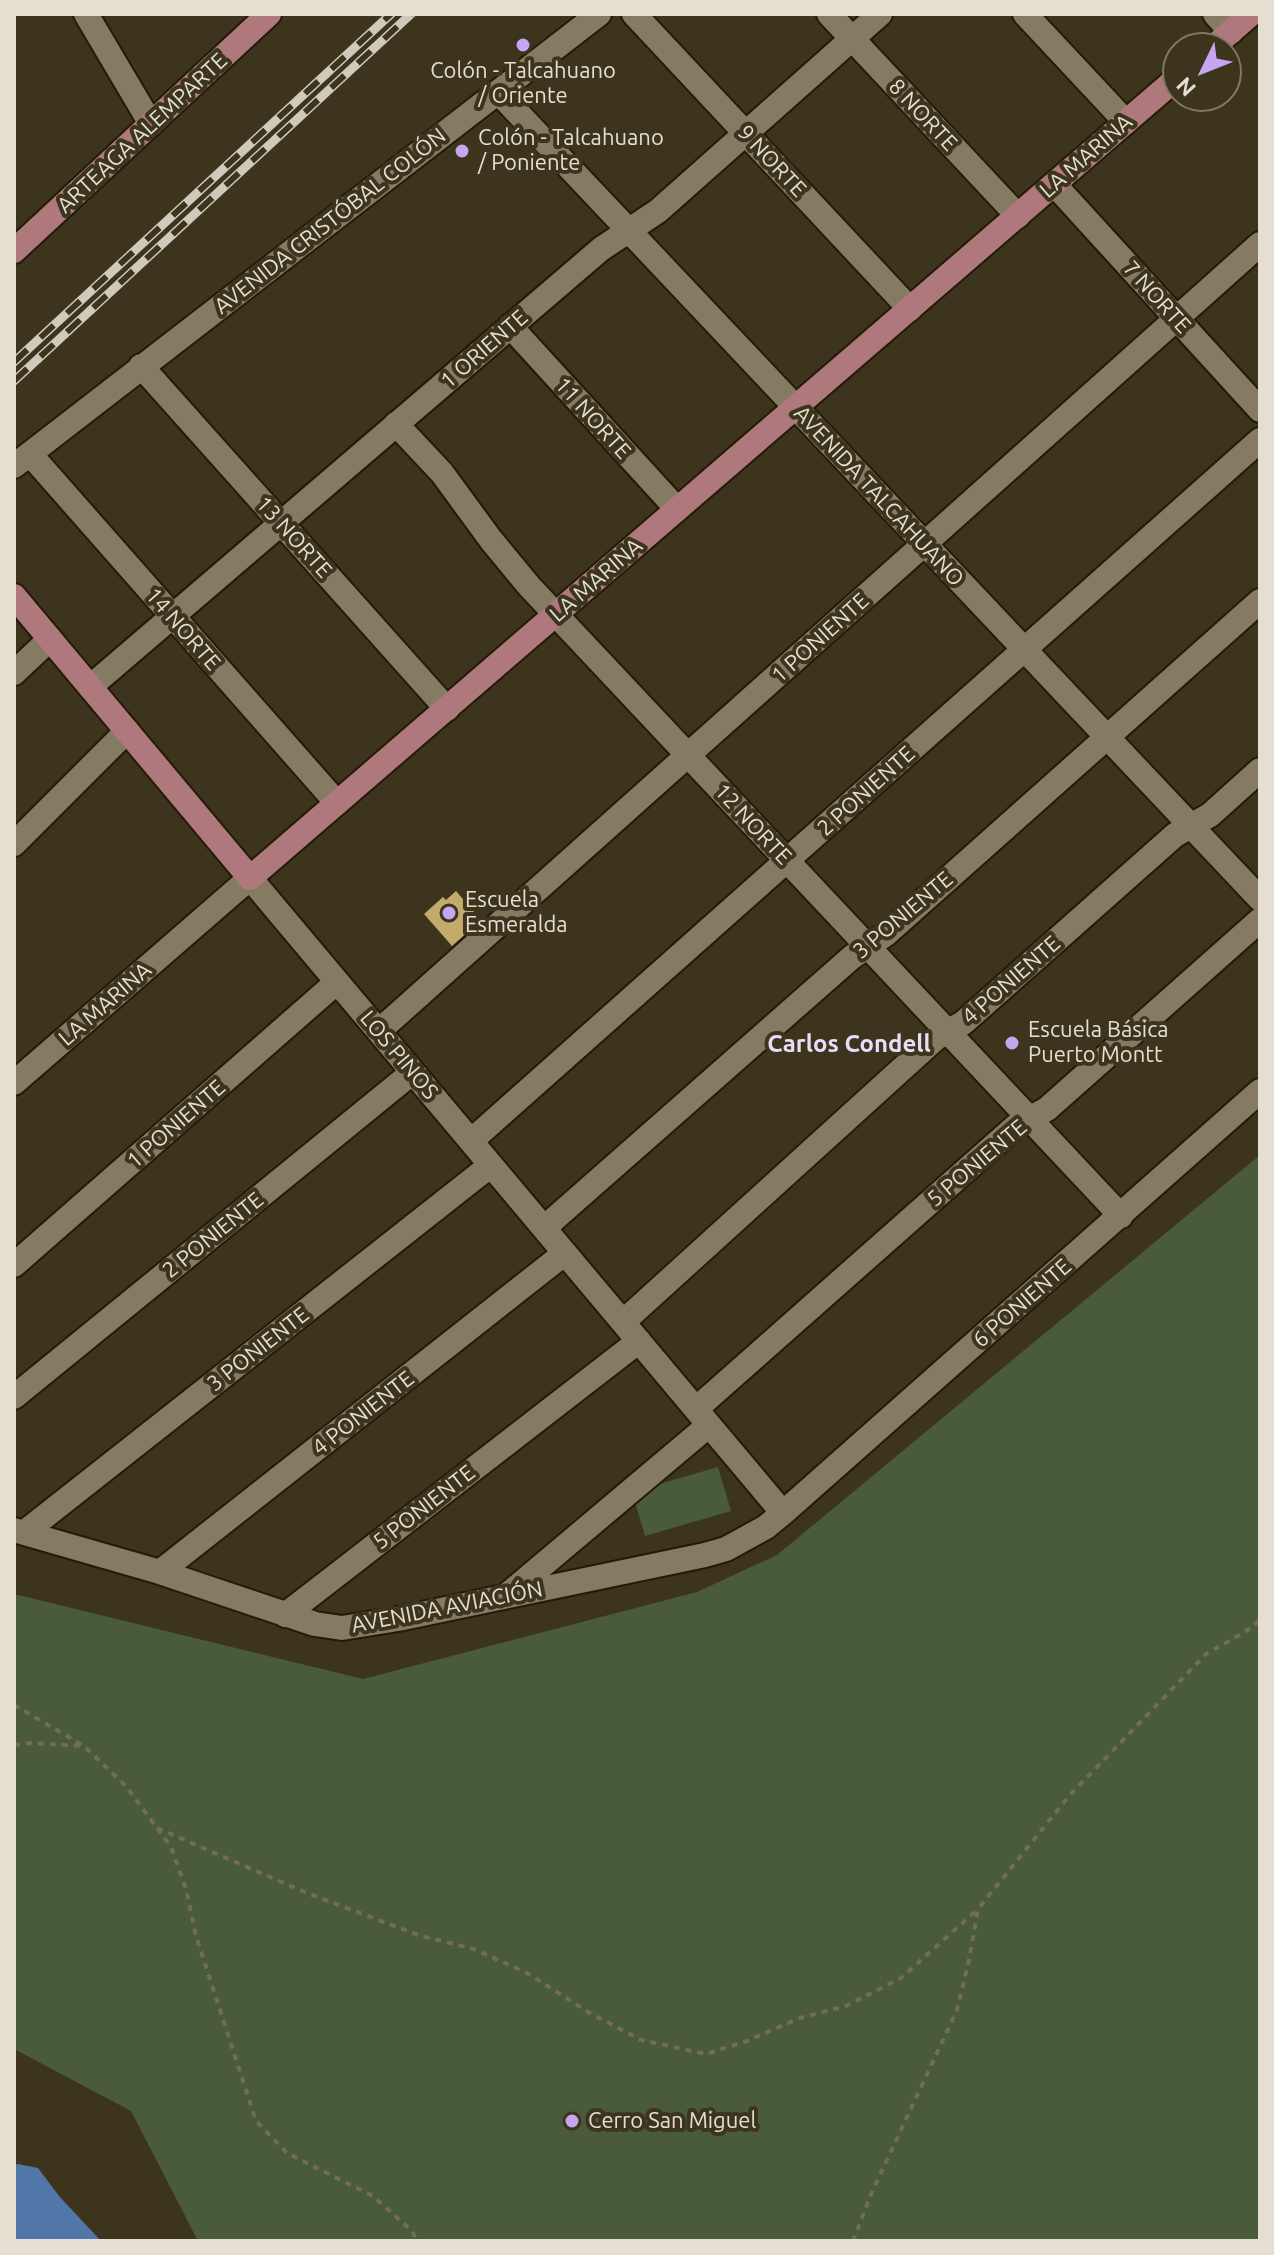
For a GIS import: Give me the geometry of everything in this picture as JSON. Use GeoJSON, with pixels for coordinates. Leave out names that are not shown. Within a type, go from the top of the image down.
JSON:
{"type":"FeatureCollection","features":[{"type":"Feature","properties":{"kind":"main road","name":"ARTEAGA ALEMPARTE"},"geometry":{"type":"LineString","coordinates":[[14,251],[269,14]]}},
{"type":"Feature","properties":{"kind":"main road"},"geometry":{"type":"LineString","coordinates":[[1223,23],[1251,14]]}},
{"type":"Feature","properties":{"kind":"main road","name":"LA MARINA"},"geometry":{"type":"LineString","coordinates":[[250,878],[1162,91]]}},
{"type":"Feature","properties":{"kind":"main road","name":"LOS PINOS"},"geometry":{"type":"LineString","coordinates":[[14,596],[250,878]]}},
{"type":"Feature","properties":{"kind":"street"},"geometry":{"type":"LineString","coordinates":[[86,14],[151,124]]}},
{"type":"Feature","properties":{"kind":"street","name":"AVENIDA CRISTÓBAL COLÓN"},"geometry":{"type":"LineString","coordinates":[[22,460],[599,14]]}},
{"type":"Feature","properties":{"kind":"street","name":"9 NORTE"},"geometry":{"type":"LineString","coordinates":[[634,14],[910,309]]}},
{"type":"Feature","properties":{"kind":"street","name":"8 NORTE"},"geometry":{"type":"LineString","coordinates":[[829,14],[1018,216]]}},
{"type":"Feature","properties":{"kind":"street","name":"1 ORIENTE"},"geometry":{"type":"LineString","coordinates":[[90,687],[601,249],[658,211],[880,14]]}},
{"type":"Feature","properties":{"kind":"street"},"geometry":{"type":"LineString","coordinates":[[1025,14],[1126,122]]}},
{"type":"Feature","properties":{"kind":"street","name":"AVENIDA TALCAHUANO"},"geometry":{"type":"LineString","coordinates":[[498,92],[1260,899]]}},
{"type":"Feature","properties":{"kind":"street","name":"7 NORTE"},"geometry":{"type":"LineString","coordinates":[[1054,184],[1260,410]]}},
{"type":"Feature","properties":{"kind":"street","name":"1 PONIENTE"},"geometry":{"type":"LineString","coordinates":[[379,1031],[1260,244]]}},
{"type":"Feature","properties":{"kind":"street","name":"11 NORTE"},"geometry":{"type":"LineString","coordinates":[[510,326],[677,509]]}},
{"type":"Feature","properties":{"kind":"street","name":"13 NORTE"},"geometry":{"type":"LineString","coordinates":[[141,366],[447,709]]}},
{"type":"Feature","properties":{"kind":"street","name":"12 NORTE"},"geometry":{"type":"LineString","coordinates":[[396,424],[442,473],[499,550],[555,614],[1121,1216]]}},
{"type":"Feature","properties":{"kind":"street","name":"2 PONIENTE"},"geometry":{"type":"LineString","coordinates":[[471,1141],[1260,440]]}},
{"type":"Feature","properties":{"kind":"street","name":"14 NORTE"},"geometry":{"type":"LineString","coordinates":[[22,460],[172,616],[337,803]]}},
{"type":"Feature","properties":{"kind":"street","name":"3 PONIENTE"},"geometry":{"type":"LineString","coordinates":[[544,1228],[852,957],[886,934],[1260,601]]}},
{"type":"Feature","properties":{"kind":"street"},"geometry":{"type":"LineString","coordinates":[[14,673],[50,639]]}},
{"type":"Feature","properties":{"kind":"street"},"geometry":{"type":"LineString","coordinates":[[14,844],[127,731]]}},
{"type":"Feature","properties":{"kind":"street","name":"4 PONIENTE"},"geometry":{"type":"LineString","coordinates":[[623,1322],[936,1038],[963,1023],[1175,835],[1210,815],[1260,770]]}},
{"type":"Feature","properties":{"kind":"street","name":"LOS PINOS"},"geometry":{"type":"LineString","coordinates":[[250,878],[783,1513]]}},
{"type":"Feature","properties":{"kind":"street","name":"LA MARINA"},"geometry":{"type":"LineString","coordinates":[[14,1083],[250,878]]}},
{"type":"Feature","properties":{"kind":"street","name":"5 PONIENTE"},"geometry":{"type":"LineString","coordinates":[[702,1417],[1016,1126],[1047,1109],[1260,920]]}},
{"type":"Feature","properties":{"kind":"street","name":"1 PONIENTE"},"geometry":{"type":"LineString","coordinates":[[14,1265],[337,982]]}},
{"type":"Feature","properties":{"kind":"street","name":"2 PONIENTE"},"geometry":{"type":"LineString","coordinates":[[14,1397],[413,1072]]}},
{"type":"Feature","properties":{"kind":"street","name":"6 PONIENTE"},"geometry":{"type":"LineString","coordinates":[[783,1513],[1260,1091]]}},
{"type":"Feature","properties":{"kind":"street","name":"3 PONIENTE"},"geometry":{"type":"LineString","coordinates":[[20,1531],[491,1165]]}},
{"type":"Feature","properties":{"kind":"street","name":"4 PONIENTE"},"geometry":{"type":"LineString","coordinates":[[160,1572],[565,1253]]}},
{"type":"Feature","properties":{"kind":"street","name":"5 PONIENTE"},"geometry":{"type":"LineString","coordinates":[[285,1615],[639,1341]]}},
{"type":"Feature","properties":{"kind":"street"},"geometry":{"type":"LineString","coordinates":[[504,1597],[702,1417]]}},
{"type":"Feature","properties":{"kind":"street","name":"AVENIDA AVIACIÓN"},"geometry":{"type":"LineString","coordinates":[[20,1531],[160,1572],[285,1615],[329,1626],[355,1627],[716,1552],[746,1539],[783,1513]]}},
{"type":"Feature","properties":{"kind":"path"},"geometry":{"type":"LineString","coordinates":[[157,1828],[307,1893],[421,1936],[474,1949],[529,1974],[588,2012],[641,2040],[706,2054],[747,2041],[800,2018],[846,2006],[901,1978],[978,1909],[1069,1796],[1206,1654],[1260,1620]]}},
{"type":"Feature","properties":{"kind":"path"},"geometry":{"type":"LineString","coordinates":[[14,1705],[84,1746],[126,1786],[171,1847],[186,1889],[196,1936],[256,2121],[287,2153],[373,2196],[412,2231],[417,2241]]}},
{"type":"Feature","properties":{"kind":"path"},"geometry":{"type":"LineString","coordinates":[[14,1745],[84,1746]]}},
{"type":"Feature","properties":{"kind":"path"},"geometry":{"type":"LineString","coordinates":[[853,2241],[872,2192],[957,2010],[978,1909]]}},
{"type":"Feature","properties":{"kind":"green space"},"geometry":{"type":"Polygon","coordinates":[[[1260,1155],[1260,2241],[198,2241],[131,2111],[14,2049],[14,1594],[363,1679],[697,1592],[777,1555],[1260,1155]]]}},
{"type":"Feature","properties":{"kind":"green space"},"geometry":{"type":"Polygon","coordinates":[[[718,1467],[731,1511],[645,1536],[632,1492],[718,1467]]]}},
{"type":"Feature","properties":{"kind":"water"},"geometry":{"type":"Polygon","coordinates":[[[14,2165],[38,2168],[101,2241],[14,2241],[14,2165]]]}},
{"type":"Feature","properties":{"kind":"building","name":"Escuela Esmeralda"},"geometry":{"type":"Polygon","coordinates":[[[456,891],[481,920],[452,946],[424,914],[443,897],[446,900],[456,891]]]}},
{"type":"Feature","properties":{"kind":"railway"},"geometry":{"type":"LineString","coordinates":[[14,362],[391,14]]}},
{"type":"Feature","properties":{"kind":"railway"},"geometry":{"type":"LineString","coordinates":[[14,381],[411,14]]}},
{"type":"Feature","properties":{"kind":"place","name":"Colón - Talcahuano / Oriente"},"geometry":{"type":"Point","coordinates":[523,45]}},
{"type":"Feature","properties":{"kind":"place","name":"Colón - Talcahuano / Poniente"},"geometry":{"type":"Point","coordinates":[462,151]}},
{"type":"Feature","properties":{"kind":"place","name":"Escuela Esmeralda"},"geometry":{"type":"Point","coordinates":[449,913]}},
{"type":"Feature","properties":{"kind":"place","name":"Escuela Básica Puerto Montt"},"geometry":{"type":"Point","coordinates":[1012,1043]}},
{"type":"Feature","properties":{"kind":"place","name":"Cerro San Miguel"},"geometry":{"type":"Point","coordinates":[572,2121]}},
{"type":"Feature","properties":{"kind":"district","name":"Carlos Condell"},"geometry":{"type":"Point","coordinates":[849,1044]}}]}
